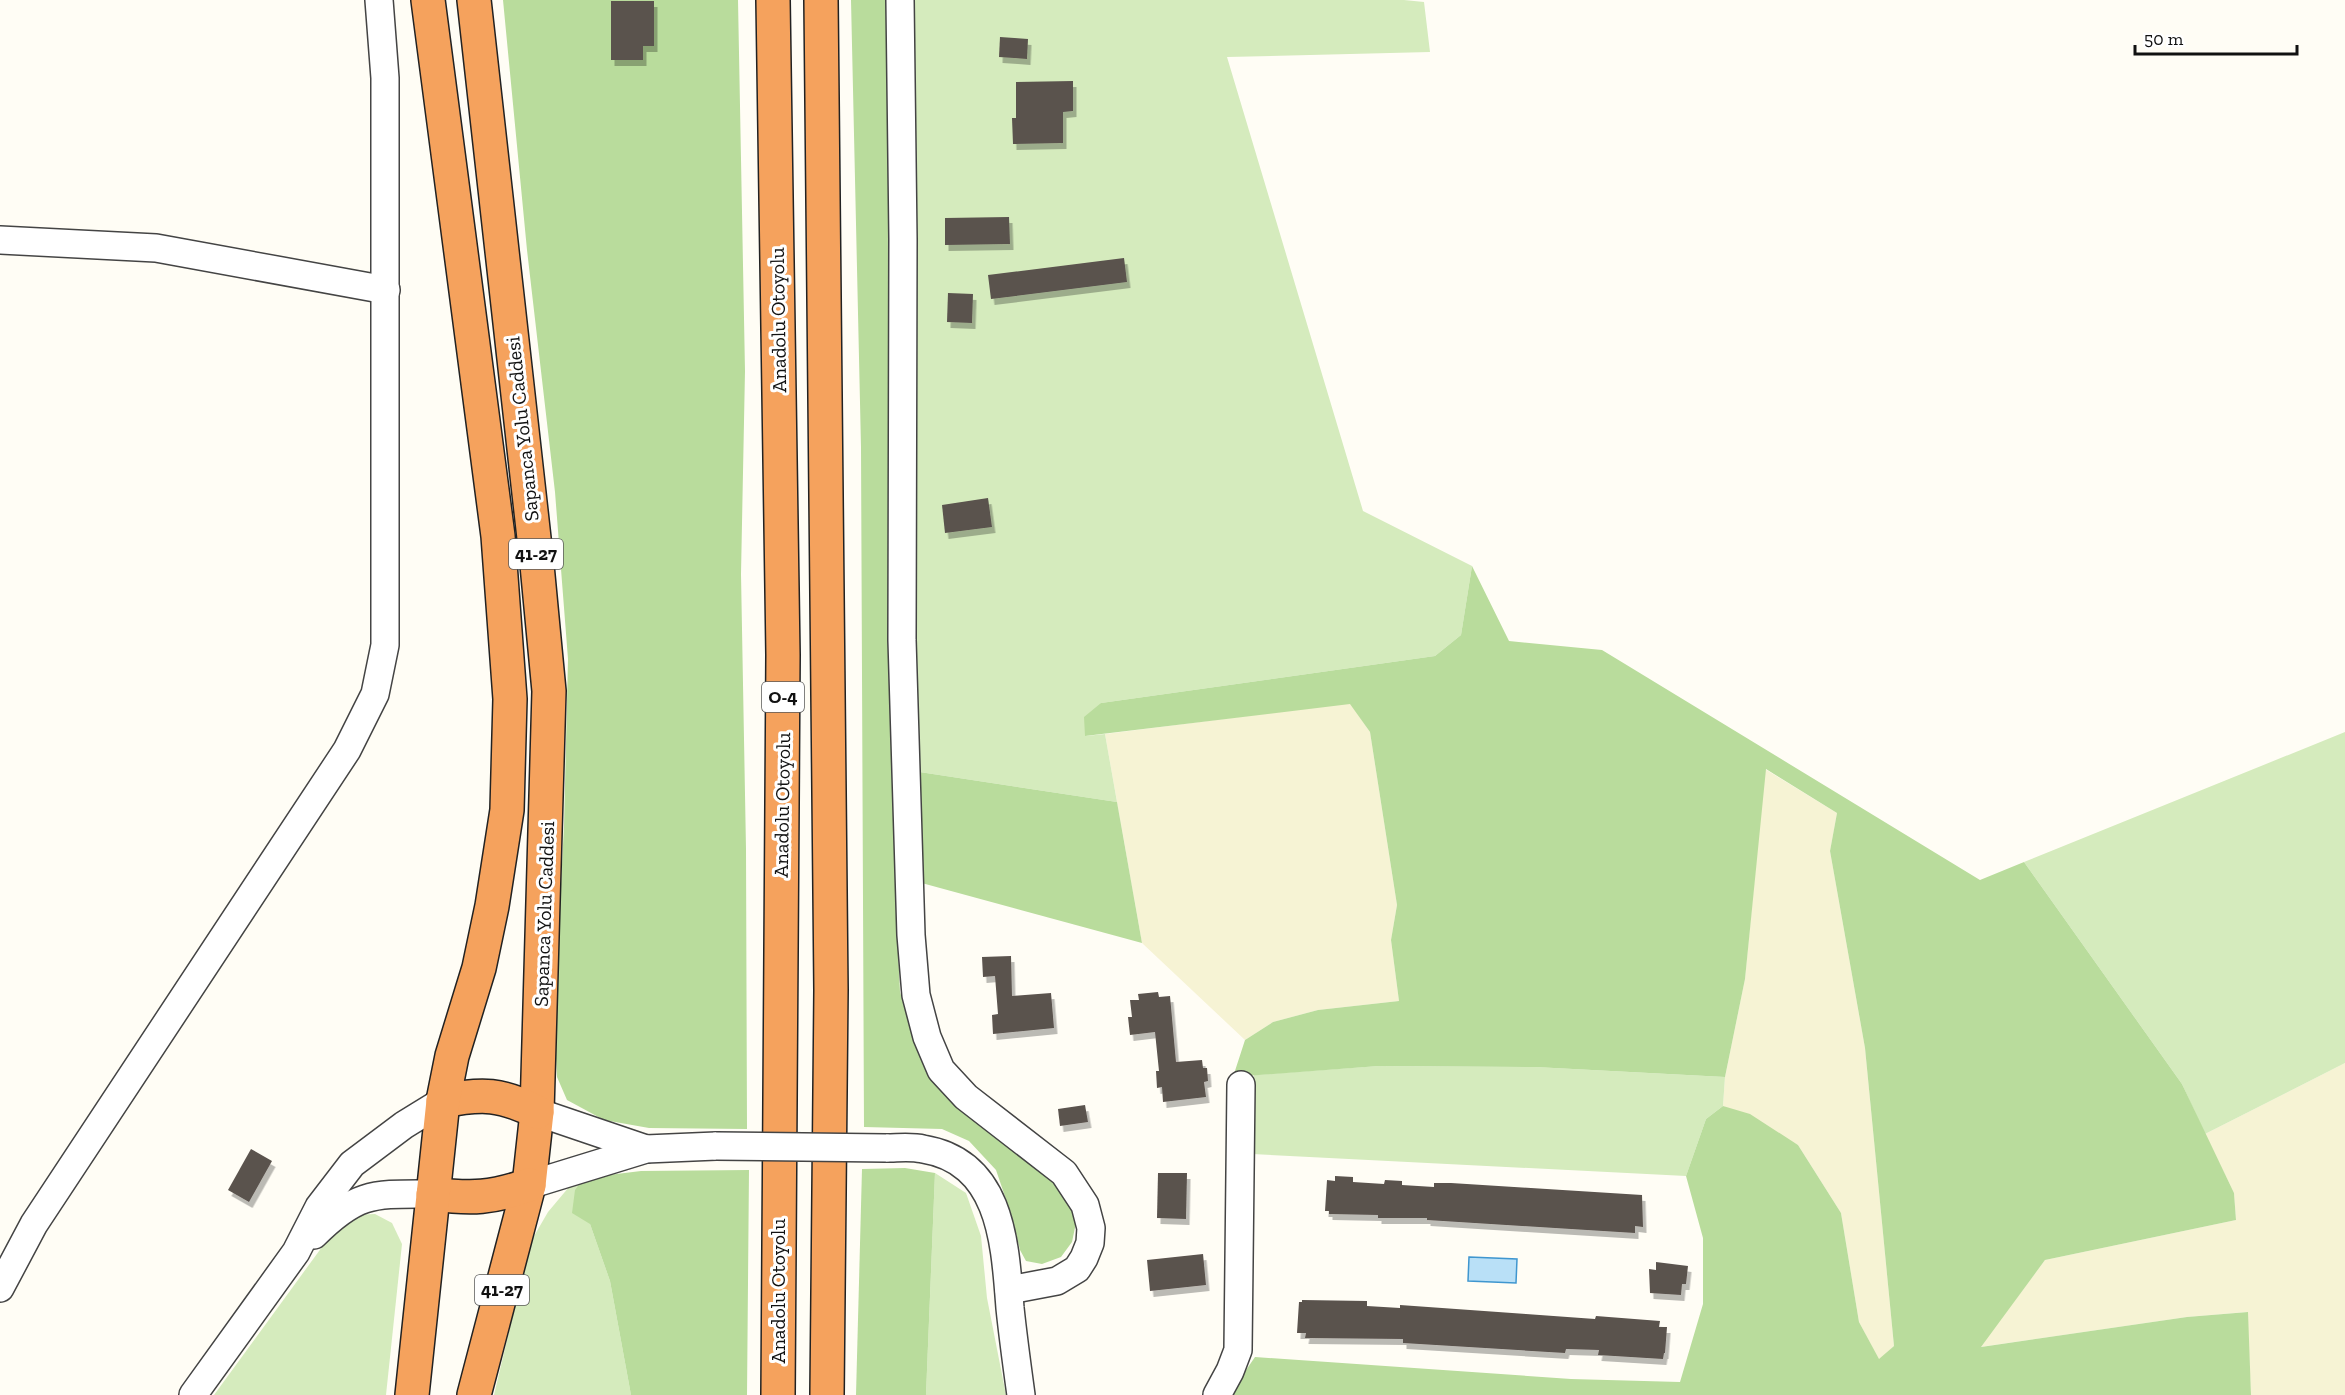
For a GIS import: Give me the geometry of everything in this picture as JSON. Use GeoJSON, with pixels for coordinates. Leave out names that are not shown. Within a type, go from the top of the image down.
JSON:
{"type":"FeatureCollection","features":[{"type":"Feature","properties":{"kind":"highway","name":"Sapanca Yolu Caddesi"},"geometry":{"type":"LineString","coordinates":[[428,0],[498,536],[510,699],[507,810],[492,906],[478,968],[453,1056],[444,1101],[433,1194]]}},
{"type":"Feature","properties":{"kind":"highway","name":"Sapanca Yolu Caddesi"},"geometry":{"type":"LineString","coordinates":[[474,0],[549,690],[537,1112],[529,1185]]}},
{"type":"Feature","properties":{"kind":"highway","name":"Anadolu Otoyolu"},"geometry":{"type":"LineString","coordinates":[[773,0],[783,655],[778,1395]]}},
{"type":"Feature","properties":{"kind":"highway","name":"O-4"},"geometry":{"type":"LineString","coordinates":[[821,0],[831,990],[827,1395]]}},
{"type":"Feature","properties":{"kind":"highway"},"geometry":{"type":"LineString","coordinates":[[444,1101],[487,1095],[505,1098],[537,1112]]}},
{"type":"Feature","properties":{"kind":"highway"},"geometry":{"type":"LineString","coordinates":[[412,1395],[433,1194],[470,1198],[494,1196],[529,1185]]}},
{"type":"Feature","properties":{"kind":"highway","name":"41-27"},"geometry":{"type":"LineString","coordinates":[[474,1395],[529,1185]]}},
{"type":"Feature","properties":{"kind":"street"},"geometry":{"type":"LineString","coordinates":[[0,1287],[34,1224],[347,750],[375,694],[385,645],[385,78],[380,0]]}},
{"type":"Feature","properties":{"kind":"street"},"geometry":{"type":"LineString","coordinates":[[900,0],[903,239],[902,640],[911,935],[918,1006],[927,1037],[941,1070],[966,1097],[1064,1173],[1085,1205],[1090,1228],[1090,1243],[1077,1269],[1057,1281],[1009,1290]]}},
{"type":"Feature","properties":{"kind":"street"},"geometry":{"type":"LineString","coordinates":[[0,240],[156,248],[386,290]]}},
{"type":"Feature","properties":{"kind":"street"},"geometry":{"type":"LineString","coordinates":[[1217,1395],[1238,1350],[1241,1085]]}},
{"type":"Feature","properties":{"kind":"street"},"geometry":{"type":"LineString","coordinates":[[193,1395],[296,1252],[319,1207],[352,1164],[404,1125],[444,1101]]}},
{"type":"Feature","properties":{"kind":"street"},"geometry":{"type":"LineString","coordinates":[[537,1112],[646,1149]]}},
{"type":"Feature","properties":{"kind":"street"},"geometry":{"type":"LineString","coordinates":[[529,1185],[646,1149],[716,1146],[911,1147],[933,1151],[959,1163],[971,1172],[991,1200],[998,1217],[1003,1236],[1021,1395]]}},
{"type":"Feature","properties":{"kind":"street"},"geometry":{"type":"LineString","coordinates":[[296,1252],[332,1217],[354,1202],[372,1196],[433,1194]]}},
{"type":"Feature","properties":{"kind":"shaded area"},"geometry":{"type":"Polygon","coordinates":[[[1350,703],[1370,732],[1397,905],[1391,940],[1399,1001],[1318,1010],[1273,1022],[1245,1040],[1142,943],[1105,734],[1350,703]]]}},
{"type":"Feature","properties":{"kind":"shaded area"},"geometry":{"type":"Polygon","coordinates":[[[1765,769],[1837,813],[1830,851],[1865,1048],[1894,1346],[1879,1360],[1859,1322],[1841,1213],[1798,1145],[1723,1106],[1725,1077],[1745,979],[1765,769]]]}},
{"type":"Feature","properties":{"kind":"shaded area"},"geometry":{"type":"Polygon","coordinates":[[[2345,1063],[2345,1395],[2251,1395],[2247,1312],[2187,1317],[1980,1347],[2045,1260],[2236,1220],[2234,1193],[2205,1134],[2345,1063]]]}},
{"type":"Feature","properties":{"kind":"green space"},"geometry":{"type":"Polygon","coordinates":[[[503,0],[738,0],[745,371],[741,574],[746,849],[747,1129],[649,1128],[604,1120],[567,1100],[557,1077],[554,1021],[564,826],[568,659],[555,492],[527,250],[503,0]]]}},
{"type":"Feature","properties":{"kind":"green space"},"geometry":{"type":"Polygon","coordinates":[[[851,0],[888,0],[888,470],[896,905],[900,992],[916,1045],[939,1088],[1040,1167],[1063,1190],[1077,1218],[1072,1242],[1061,1257],[1042,1264],[1026,1261],[1020,1250],[1012,1217],[996,1170],[969,1141],[942,1129],[864,1127],[861,447],[851,0]]]}},
{"type":"Feature","properties":{"kind":"green space"},"geometry":{"type":"Polygon","coordinates":[[[911,0],[1404,0],[1424,2],[1430,52],[1227,57],[1363,511],[1472,566],[1461,635],[1435,656],[1101,703],[1086,736],[1105,734],[1117,802],[913,771],[911,0]]]}},
{"type":"Feature","properties":{"kind":"green space"},"geometry":{"type":"Polygon","coordinates":[[[1472,566],[1509,641],[1602,650],[1980,880],[2024,862],[2182,1084],[2234,1193],[2236,1220],[2045,1260],[1981,1347],[2187,1317],[2248,1312],[2251,1395],[1229,1395],[1255,1357],[1571,1379],[1680,1382],[1703,1304],[1703,1238],[1686,1176],[1706,1119],[1723,1106],[1750,1114],[1798,1145],[1841,1213],[1859,1322],[1879,1359],[1894,1346],[1865,1048],[1830,851],[1837,813],[1766,769],[1745,979],[1725,1077],[1535,1067],[1379,1066],[1233,1077],[1245,1040],[1273,1022],[1318,1010],[1399,1001],[1391,940],[1397,905],[1370,732],[1350,704],[1085,736],[1084,717],[1101,703],[1435,656],[1461,635],[1472,566]]]}},
{"type":"Feature","properties":{"kind":"green space"},"geometry":{"type":"Polygon","coordinates":[[[2345,732],[2345,1063],[2205,1134],[2182,1084],[2024,862],[2345,732]]]}},
{"type":"Feature","properties":{"kind":"green space"},"geometry":{"type":"Polygon","coordinates":[[[913,771],[1117,802],[1142,943],[918,882],[913,771]]]}},
{"type":"Feature","properties":{"kind":"green space"},"geometry":{"type":"Polygon","coordinates":[[[1379,1066],[1535,1067],[1725,1077],[1723,1106],[1706,1119],[1686,1176],[1252,1154],[1254,1075],[1379,1066]]]}},
{"type":"Feature","properties":{"kind":"green space"},"geometry":{"type":"Polygon","coordinates":[[[905,1168],[935,1173],[926,1395],[856,1395],[862,1169],[905,1168]]]}},
{"type":"Feature","properties":{"kind":"green space"},"geometry":{"type":"Polygon","coordinates":[[[749,1170],[747,1395],[631,1395],[610,1281],[590,1224],[572,1213],[575,1190],[584,1178],[641,1171],[749,1170]]]}},
{"type":"Feature","properties":{"kind":"green space"},"geometry":{"type":"Polygon","coordinates":[[[935,1173],[966,1193],[981,1236],[987,1298],[1006,1395],[926,1395],[935,1173]]]}},
{"type":"Feature","properties":{"kind":"green space"},"geometry":{"type":"Polygon","coordinates":[[[584,1178],[590,1224],[610,1281],[631,1395],[494,1395],[530,1243],[548,1212],[569,1187],[584,1178]]]}},
{"type":"Feature","properties":{"kind":"green space"},"geometry":{"type":"Polygon","coordinates":[[[375,1214],[392,1223],[402,1244],[386,1395],[214,1395],[330,1236],[353,1215],[375,1214]]]}},
{"type":"Feature","properties":{"kind":"water"},"geometry":{"type":"Polygon","coordinates":[[[1469,1257],[1517,1259],[1516,1283],[1468,1281],[1469,1257]]]}},
{"type":"Feature","properties":{"kind":"building"},"geometry":{"type":"Polygon","coordinates":[[[611,1],[654,1],[654,46],[643,46],[643,60],[611,60],[611,1]]]}},
{"type":"Feature","properties":{"kind":"building"},"geometry":{"type":"Polygon","coordinates":[[[1000,37],[1028,39],[1027,59],[999,57],[1000,37]]]}},
{"type":"Feature","properties":{"kind":"building"},"geometry":{"type":"Polygon","coordinates":[[[1073,81],[1073,111],[1063,112],[1063,143],[1013,144],[1012,118],[1016,118],[1016,82],[1073,81]]]}},
{"type":"Feature","properties":{"kind":"building"},"geometry":{"type":"Polygon","coordinates":[[[1009,217],[1010,244],[945,245],[945,218],[1009,217]]]}},
{"type":"Feature","properties":{"kind":"building"},"geometry":{"type":"Polygon","coordinates":[[[1124,258],[1127,282],[991,299],[988,275],[1124,258]]]}},
{"type":"Feature","properties":{"kind":"building"},"geometry":{"type":"Polygon","coordinates":[[[948,293],[973,294],[972,323],[947,322],[948,293]]]}},
{"type":"Feature","properties":{"kind":"building"},"geometry":{"type":"Polygon","coordinates":[[[988,498],[992,527],[945,533],[942,505],[988,498]]]}},
{"type":"Feature","properties":{"kind":"building"},"geometry":{"type":"Polygon","coordinates":[[[1011,956],[1012,996],[1051,993],[1054,1028],[993,1034],[992,1015],[998,1014],[995,976],[983,977],[982,957],[1011,956]]]}},
{"type":"Feature","properties":{"kind":"building"},"geometry":{"type":"Polygon","coordinates":[[[1158,992],[1159,997],[1170,996],[1176,1062],[1202,1060],[1203,1068],[1207,1068],[1208,1081],[1204,1082],[1206,1097],[1163,1102],[1162,1087],[1157,1088],[1156,1071],[1159,1071],[1155,1032],[1130,1035],[1128,1017],[1132,1017],[1130,1000],[1139,1000],[1138,994],[1158,992]]]}},
{"type":"Feature","properties":{"kind":"building"},"geometry":{"type":"Polygon","coordinates":[[[1085,1105],[1088,1122],[1060,1126],[1058,1109],[1085,1105]]]}},
{"type":"Feature","properties":{"kind":"building"},"geometry":{"type":"Polygon","coordinates":[[[251,1149],[272,1161],[249,1202],[228,1190],[251,1149]]]}},
{"type":"Feature","properties":{"kind":"building"},"geometry":{"type":"Polygon","coordinates":[[[1158,1173],[1187,1173],[1186,1219],[1157,1218],[1158,1173]]]}},
{"type":"Feature","properties":{"kind":"building"},"geometry":{"type":"Polygon","coordinates":[[[1335,1176],[1353,1177],[1353,1182],[1384,1184],[1385,1180],[1402,1181],[1402,1185],[1434,1187],[1434,1183],[1451,1183],[1642,1195],[1643,1227],[1635,1226],[1635,1233],[1427,1220],[1427,1218],[1378,1218],[1378,1215],[1329,1214],[1329,1211],[1325,1211],[1327,1180],[1335,1181],[1335,1176]]]}},
{"type":"Feature","properties":{"kind":"building"},"geometry":{"type":"Polygon","coordinates":[[[1203,1254],[1206,1285],[1150,1291],[1147,1260],[1203,1254]]]}},
{"type":"Feature","properties":{"kind":"building"},"geometry":{"type":"Polygon","coordinates":[[[1656,1262],[1688,1266],[1686,1284],[1682,1284],[1681,1295],[1650,1293],[1649,1269],[1656,1270],[1656,1262]]]}},
{"type":"Feature","properties":{"kind":"building"},"geometry":{"type":"Polygon","coordinates":[[[1302,1300],[1367,1301],[1367,1306],[1400,1308],[1400,1305],[1595,1319],[1596,1316],[1660,1321],[1659,1327],[1667,1327],[1665,1353],[1663,1359],[1598,1355],[1599,1350],[1566,1349],[1565,1353],[1403,1343],[1403,1339],[1305,1338],[1306,1333],[1297,1333],[1299,1302],[1302,1300]]]}}]}
